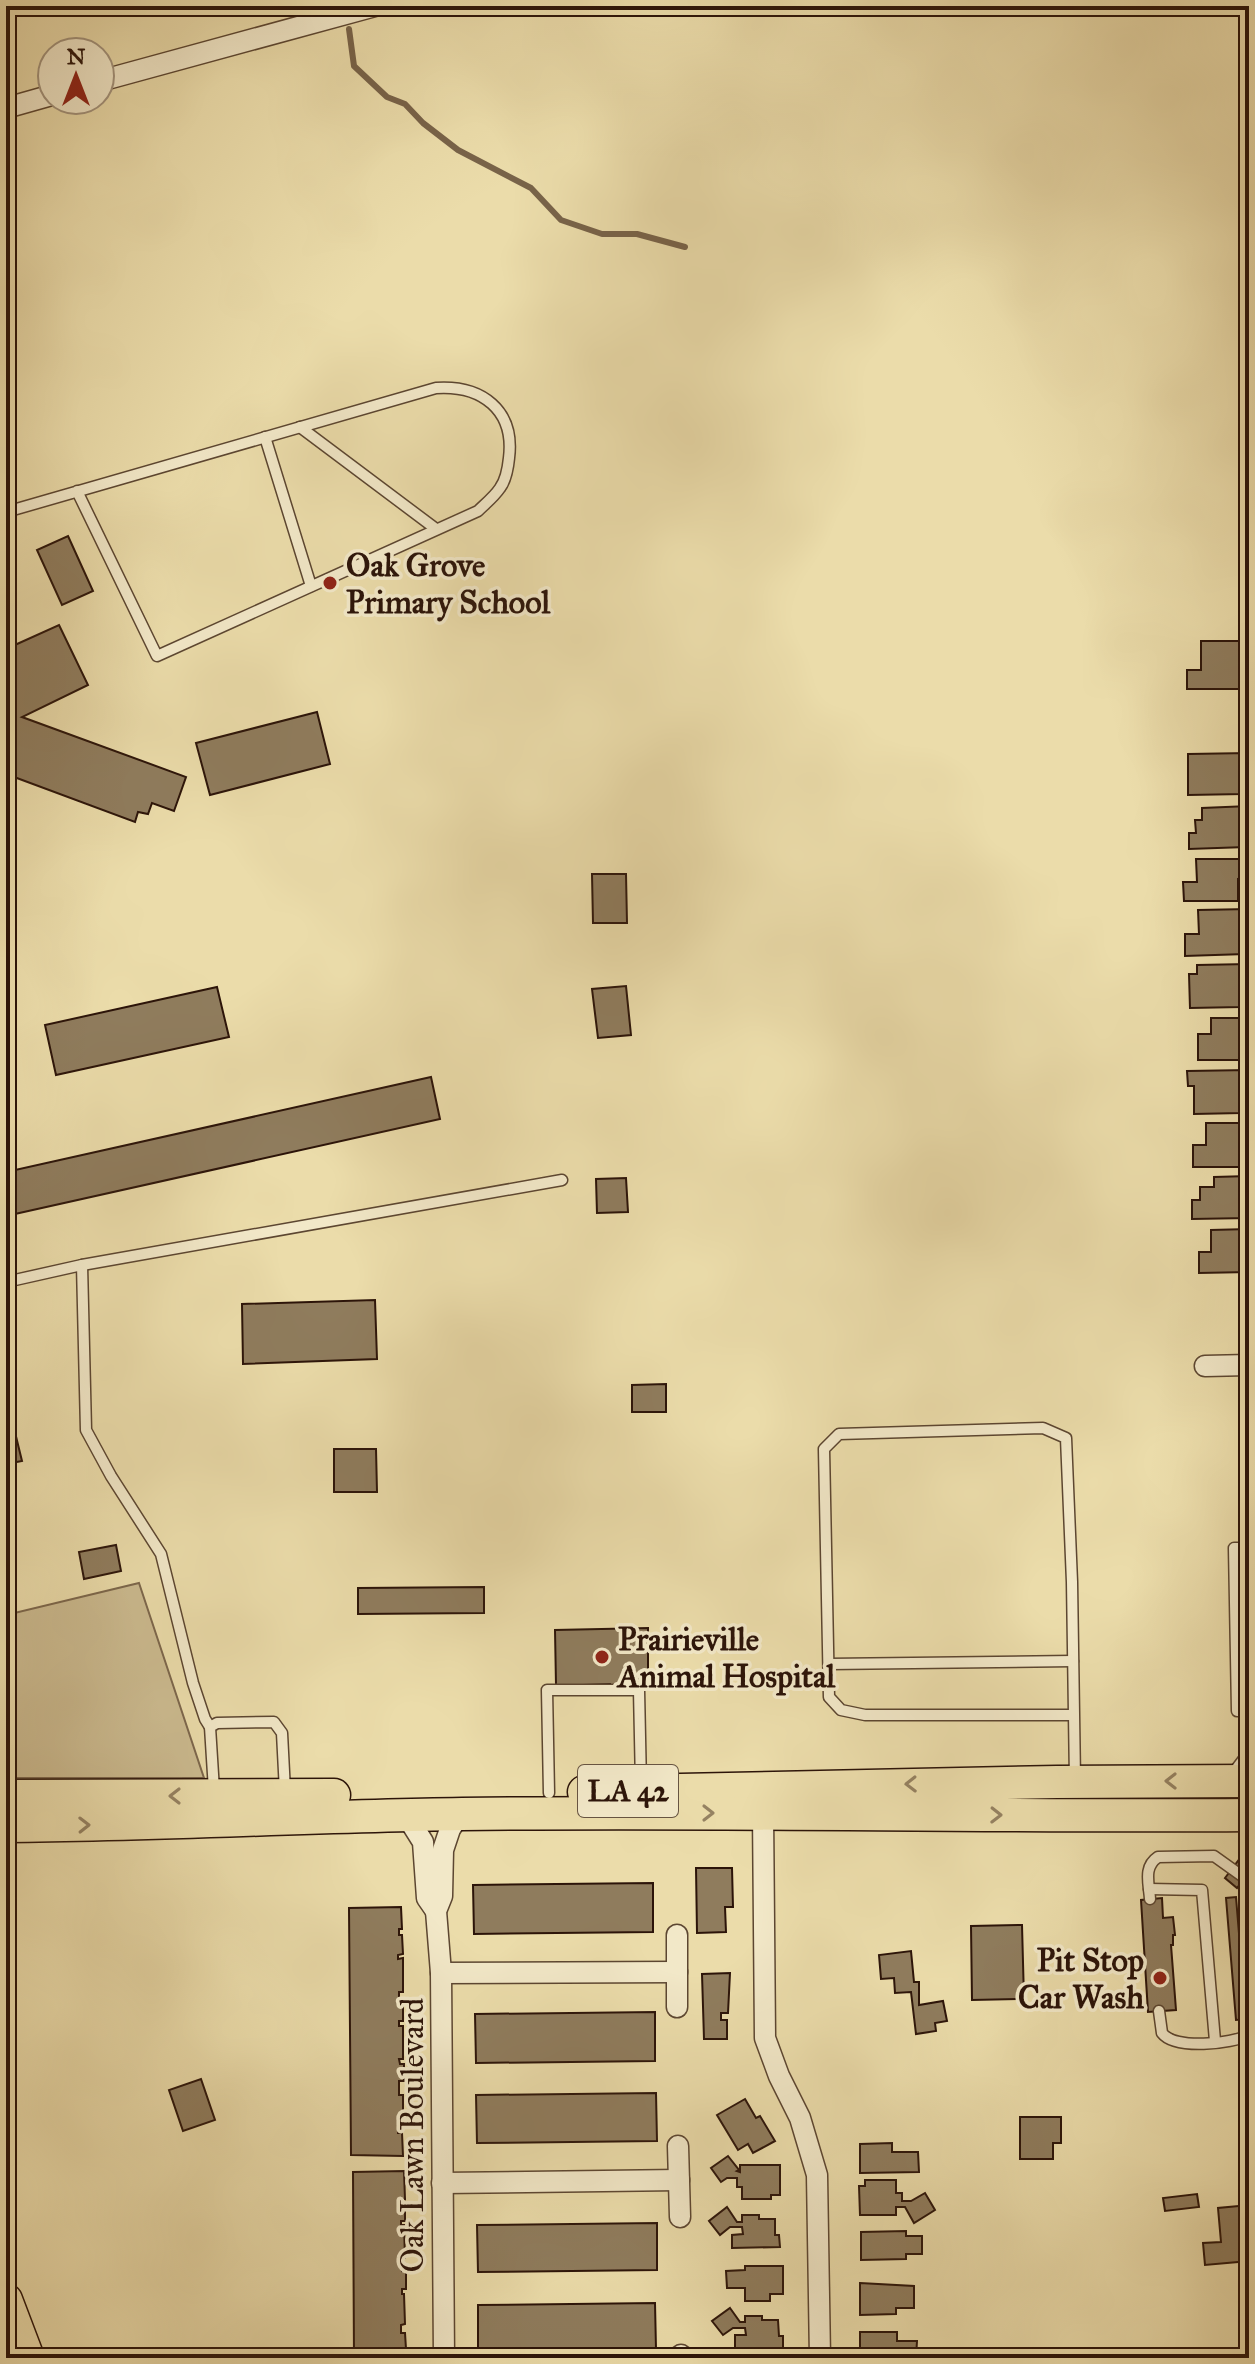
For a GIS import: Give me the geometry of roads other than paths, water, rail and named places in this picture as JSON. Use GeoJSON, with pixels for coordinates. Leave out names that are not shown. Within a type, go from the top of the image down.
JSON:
{"type":"FeatureCollection","features":[{"type":"Feature","properties":{"kind":"main road","name":"LA 42"},"geometry":{"type":"LineString","coordinates":[[6,1796],[549,1793],[1238,1781]]}},
{"type":"Feature","properties":{"kind":"main road","name":"LA 42"},"geometry":{"type":"LineString","coordinates":[[6,1826],[460,1814],[1249,1815]]}},
{"type":"Feature","properties":{"kind":"main road"},"geometry":{"type":"LineString","coordinates":[[6,2300],[28,2358]]}},
{"type":"Feature","properties":{"kind":"street"},"geometry":{"type":"LineString","coordinates":[[116,77],[375,6]]}},
{"type":"Feature","properties":{"kind":"street"},"geometry":{"type":"LineString","coordinates":[[6,108],[36,100]]}},
{"type":"Feature","properties":{"kind":"street"},"geometry":{"type":"LineString","coordinates":[[1205,1366],[1249,1365]]}},
{"type":"Feature","properties":{"kind":"street"},"geometry":{"type":"LineString","coordinates":[[763,1812],[765,2038],[805,2130],[817,2175],[820,2358]]}},
{"type":"Feature","properties":{"kind":"street","name":"Oak Lawn Boulevard"},"geometry":{"type":"LineString","coordinates":[[444,2358],[441,1973],[436,1911],[427,1898],[434,1855],[460,1814]]}},
{"type":"Feature","properties":{"kind":"street","name":"Oak Lawn Boulevard"},"geometry":{"type":"LineString","coordinates":[[406,1815],[434,1855]]}},
{"type":"Feature","properties":{"kind":"street"},"geometry":{"type":"LineString","coordinates":[[677,1935],[677,2007]]}},
{"type":"Feature","properties":{"kind":"street"},"geometry":{"type":"LineString","coordinates":[[441,1973],[677,1972]]}},
{"type":"Feature","properties":{"kind":"street"},"geometry":{"type":"LineString","coordinates":[[678,2146],[680,2217]]}},
{"type":"Feature","properties":{"kind":"street"},"geometry":{"type":"LineString","coordinates":[[442,2183],[679,2180]]}},
{"type":"Feature","properties":{"kind":"lane"},"geometry":{"type":"LineString","coordinates":[[6,512],[77,491],[436,388],[460,389],[487,399],[503,415],[509,430],[511,448],[502,487],[478,511],[157,656],[77,491]]}},
{"type":"Feature","properties":{"kind":"lane"},"geometry":{"type":"LineString","coordinates":[[300,427],[436,529]]}},
{"type":"Feature","properties":{"kind":"lane"},"geometry":{"type":"LineString","coordinates":[[265,437],[311,586]]}},
{"type":"Feature","properties":{"kind":"lane"},"geometry":{"type":"LineString","coordinates":[[6,1282],[82,1265],[562,1180]]}},
{"type":"Feature","properties":{"kind":"lane"},"geometry":{"type":"LineString","coordinates":[[82,1265],[86,1430],[111,1476],[161,1554],[193,1683],[210,1727],[214,1796]]}},
{"type":"Feature","properties":{"kind":"lane"},"geometry":{"type":"LineString","coordinates":[[1074,1715],[865,1715],[841,1710],[829,1697],[824,1449],[830,1439],[839,1434],[1043,1428],[1066,1438],[1073,1661],[1074,1715],[1075,1782]]}},
{"type":"Feature","properties":{"kind":"lane"},"geometry":{"type":"LineString","coordinates":[[1249,1548],[1234,1548],[1237,1711],[1249,1711]]}},
{"type":"Feature","properties":{"kind":"lane"},"geometry":{"type":"LineString","coordinates":[[829,1664],[1073,1661]]}},
{"type":"Feature","properties":{"kind":"lane"},"geometry":{"type":"LineString","coordinates":[[549,1793],[547,1690],[639,1690],[641,1790]]}},
{"type":"Feature","properties":{"kind":"lane"},"geometry":{"type":"LineString","coordinates":[[210,1727],[217,1723],[274,1722],[279,1726],[285,1795]]}},
{"type":"Feature","properties":{"kind":"lane"},"geometry":{"type":"LineString","coordinates":[[1238,1781],[1249,1752]]}},
{"type":"Feature","properties":{"kind":"lane"},"geometry":{"type":"LineString","coordinates":[[1215,2041],[1202,1890],[1150,1894],[1148,1876],[1151,1861],[1165,1856],[1214,1856],[1249,1881]]}},
{"type":"Feature","properties":{"kind":"lane"},"geometry":{"type":"LineString","coordinates":[[1159,2011],[1162,2033],[1166,2039],[1184,2044],[1240,2039],[1249,2035]]}},
{"type":"Feature","properties":{"kind":"waterway"},"geometry":{"type":"LineString","coordinates":[[349,29],[354,66],[387,97],[405,104],[423,123],[458,150],[531,188],[561,220],[602,234],[637,234],[685,247]]}},
{"type":"Feature","properties":{"kind":"place","name":"Oak Grove Primary School"},"geometry":{"type":"Point","coordinates":[330,583]}},
{"type":"Feature","properties":{"kind":"place","name":"Prairieville Animal Hospital"},"geometry":{"type":"Point","coordinates":[602,1657]}},
{"type":"Feature","properties":{"kind":"place","name":"Pit Stop Car Wash"},"geometry":{"type":"Point","coordinates":[1160,1978]}}]}
